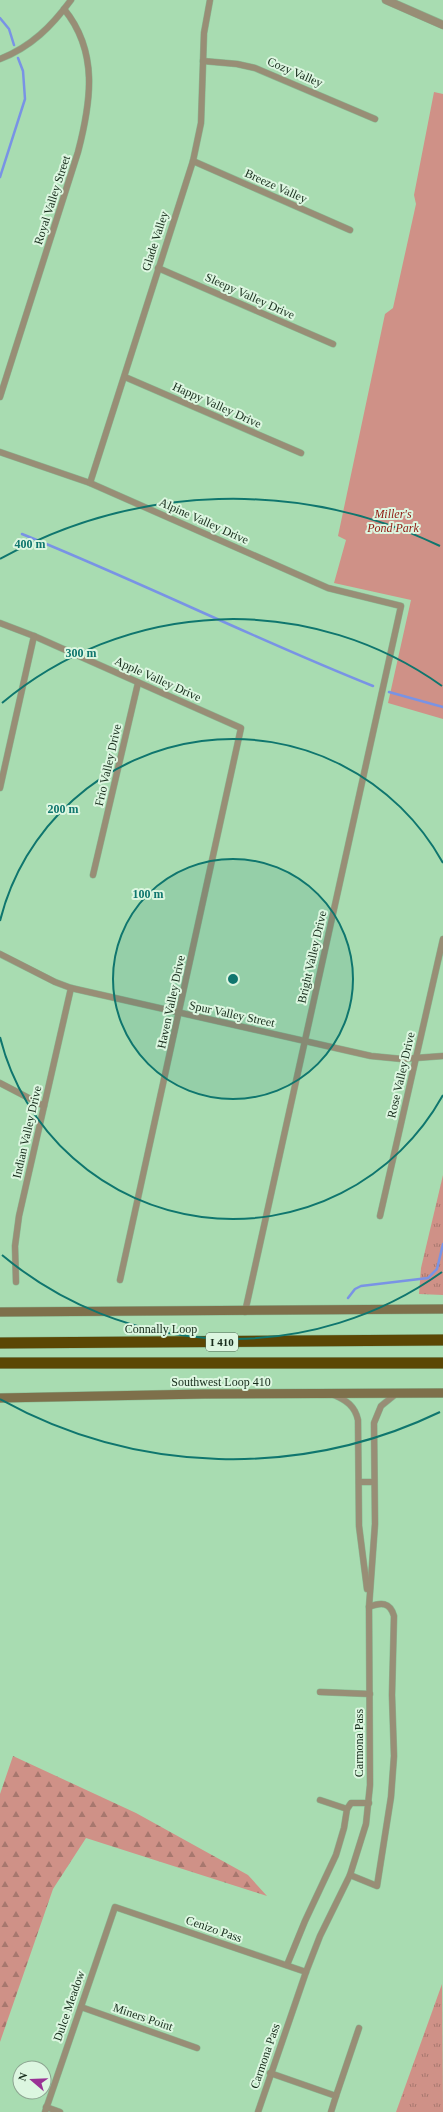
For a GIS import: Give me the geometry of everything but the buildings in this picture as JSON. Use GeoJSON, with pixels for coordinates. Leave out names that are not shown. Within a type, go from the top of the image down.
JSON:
{"type":"FeatureCollection","features":[{"type":"Feature","properties":{"kind":"highway","name":"Connally Loop"},"geometry":{"type":"LineString","coordinates":[[0,1343],[443,1340]]}},
{"type":"Feature","properties":{"kind":"highway","name":"I 410"},"geometry":{"type":"LineString","coordinates":[[0,1363],[443,1363]]}},
{"type":"Feature","properties":{"kind":"main road"},"geometry":{"type":"LineString","coordinates":[[0,1312],[245,1312],[443,1309]]}},
{"type":"Feature","properties":{"kind":"main road","name":"Southwest Loop 410"},"geometry":{"type":"LineString","coordinates":[[0,1398],[204,1394],[334,1395],[443,1393]]}},
{"type":"Feature","properties":{"kind":"street"},"geometry":{"type":"LineString","coordinates":[[0,58],[30,44],[71,0]]}},
{"type":"Feature","properties":{"kind":"street","name":"Glade Valley"},"geometry":{"type":"LineString","coordinates":[[90,483],[193,161],[202,112],[204,33],[210,0]]}},
{"type":"Feature","properties":{"kind":"street"},"geometry":{"type":"LineString","coordinates":[[386,0],[401,3],[443,25]]}},
{"type":"Feature","properties":{"kind":"street","name":"Royal Valley Street"},"geometry":{"type":"LineString","coordinates":[[0,397],[78,152],[87,114],[90,88],[85,45],[76,26],[64,9]]}},
{"type":"Feature","properties":{"kind":"street","name":"Cozy Valley"},"geometry":{"type":"LineString","coordinates":[[203,61],[230,63],[255,68],[375,119]]}},
{"type":"Feature","properties":{"kind":"street","name":"Breeze Valley"},"geometry":{"type":"LineString","coordinates":[[193,161],[350,230]]}},
{"type":"Feature","properties":{"kind":"street","name":"Sleepy Valley Drive"},"geometry":{"type":"LineString","coordinates":[[158,268],[333,344]]}},
{"type":"Feature","properties":{"kind":"street","name":"Happy Valley Drive"},"geometry":{"type":"LineString","coordinates":[[125,376],[301,453]]}},
{"type":"Feature","properties":{"kind":"street","name":"Alpine Valley Drive"},"geometry":{"type":"LineString","coordinates":[[0,452],[90,483],[328,588],[401,606]]}},
{"type":"Feature","properties":{"kind":"street","name":"Bright Valley Drive"},"geometry":{"type":"LineString","coordinates":[[245,1312],[401,606]]}},
{"type":"Feature","properties":{"kind":"street","name":"Apple Valley Drive"},"geometry":{"type":"LineString","coordinates":[[0,622],[241,728]]}},
{"type":"Feature","properties":{"kind":"street"},"geometry":{"type":"LineString","coordinates":[[0,788],[34,636]]}},
{"type":"Feature","properties":{"kind":"street","name":"Frio Valley Drive"},"geometry":{"type":"LineString","coordinates":[[93,875],[138,683]]}},
{"type":"Feature","properties":{"kind":"street","name":"Haven Valley Drive"},"geometry":{"type":"LineString","coordinates":[[120,1280],[180,1014],[241,728]]}},
{"type":"Feature","properties":{"kind":"street","name":"Rose Valley Drive"},"geometry":{"type":"LineString","coordinates":[[380,1216],[443,939]]}},
{"type":"Feature","properties":{"kind":"street","name":"Spur Valley Street"},"geometry":{"type":"LineString","coordinates":[[0,954],[54,982],[71,988],[180,1014],[388,1058],[443,1056]]}},
{"type":"Feature","properties":{"kind":"street","name":"Indian Valley Drive"},"geometry":{"type":"LineString","coordinates":[[16,1282],[15,1246],[19,1216],[71,988]]}},
{"type":"Feature","properties":{"kind":"street"},"geometry":{"type":"LineString","coordinates":[[0,1083],[44,1106]]}},
{"type":"Feature","properties":{"kind":"street","name":"Carmona Pass"},"geometry":{"type":"LineString","coordinates":[[258,2112],[270,2073],[306,1972],[320,1936],[350,1875],[360,1848],[369,1803],[369,1607],[375,1524],[374,1423],[381,1406],[397,1393]]}},
{"type":"Feature","properties":{"kind":"street","name":"Carmona Pass"},"geometry":{"type":"LineString","coordinates":[[334,1395],[349,1403],[356,1412],[358,1420],[359,1526],[369,1607]]}},
{"type":"Feature","properties":{"kind":"street"},"geometry":{"type":"LineString","coordinates":[[359,1482],[374,1482]]}},
{"type":"Feature","properties":{"kind":"street"},"geometry":{"type":"LineString","coordinates":[[350,1875],[378,1886],[391,1797],[394,1756],[392,1695],[394,1616],[392,1609],[385,1604],[376,1604],[369,1607]]}},
{"type":"Feature","properties":{"kind":"street"},"geometry":{"type":"LineString","coordinates":[[320,1692],[370,1694]]}},
{"type":"Feature","properties":{"kind":"street"},"geometry":{"type":"LineString","coordinates":[[320,1800],[347,1810]]}},
{"type":"Feature","properties":{"kind":"street"},"geometry":{"type":"LineString","coordinates":[[287,1966],[305,1921],[336,1854],[344,1828],[347,1810],[351,1803],[369,1803]]}},
{"type":"Feature","properties":{"kind":"street","name":"Cenizo Pass"},"geometry":{"type":"LineString","coordinates":[[115,1907],[306,1972]]}},
{"type":"Feature","properties":{"kind":"street","name":"Dulce Meadow"},"geometry":{"type":"LineString","coordinates":[[46,2110],[115,1907]]}},
{"type":"Feature","properties":{"kind":"street","name":"Miners Point"},"geometry":{"type":"LineString","coordinates":[[81,2007],[198,2048]]}},
{"type":"Feature","properties":{"kind":"street"},"geometry":{"type":"LineString","coordinates":[[331,2112],[359,2028]]}},
{"type":"Feature","properties":{"kind":"street"},"geometry":{"type":"LineString","coordinates":[[270,2073],[336,2096]]}},
{"type":"Feature","properties":{"kind":"street"},"geometry":{"type":"LineString","coordinates":[[46,2110],[60,2112]]}},
{"type":"Feature","properties":{"kind":"green space","name":"Miller's Pond Park"},"geometry":{"type":"Polygon","coordinates":[[[434,92],[443,94],[443,719],[388,703],[411,600],[334,583],[346,540],[338,536],[385,314],[393,308],[416,204],[414,195],[434,92]]]}},
{"type":"Feature","properties":{"kind":"green space"},"geometry":{"type":"Polygon","coordinates":[[[443,1175],[443,1295],[419,1294],[421,1268],[443,1175]]]}},
{"type":"Feature","properties":{"kind":"green space"},"geometry":{"type":"Polygon","coordinates":[[[13,1756],[136,1813],[248,1875],[267,1896],[86,1838],[53,1889],[0,2042],[0,1794],[13,1756]]]}},
{"type":"Feature","properties":{"kind":"green space"},"geometry":{"type":"Polygon","coordinates":[[[442,1984],[443,2112],[396,2112],[442,1984]]]}},
{"type":"Feature","properties":{"kind":"waterway"},"geometry":{"type":"LineString","coordinates":[[0,18],[9,29],[14,45]]}},
{"type":"Feature","properties":{"kind":"waterway"},"geometry":{"type":"LineString","coordinates":[[0,177],[25,99],[23,71],[18,58]]}},
{"type":"Feature","properties":{"kind":"waterway"},"geometry":{"type":"LineString","coordinates":[[22,534],[373,686]]}},
{"type":"Feature","properties":{"kind":"waterway"},"geometry":{"type":"LineString","coordinates":[[389,692],[443,707]]}},
{"type":"Feature","properties":{"kind":"waterway"},"geometry":{"type":"LineString","coordinates":[[348,1298],[355,1289],[361,1286],[428,1278],[437,1269],[443,1244]]}}]}
